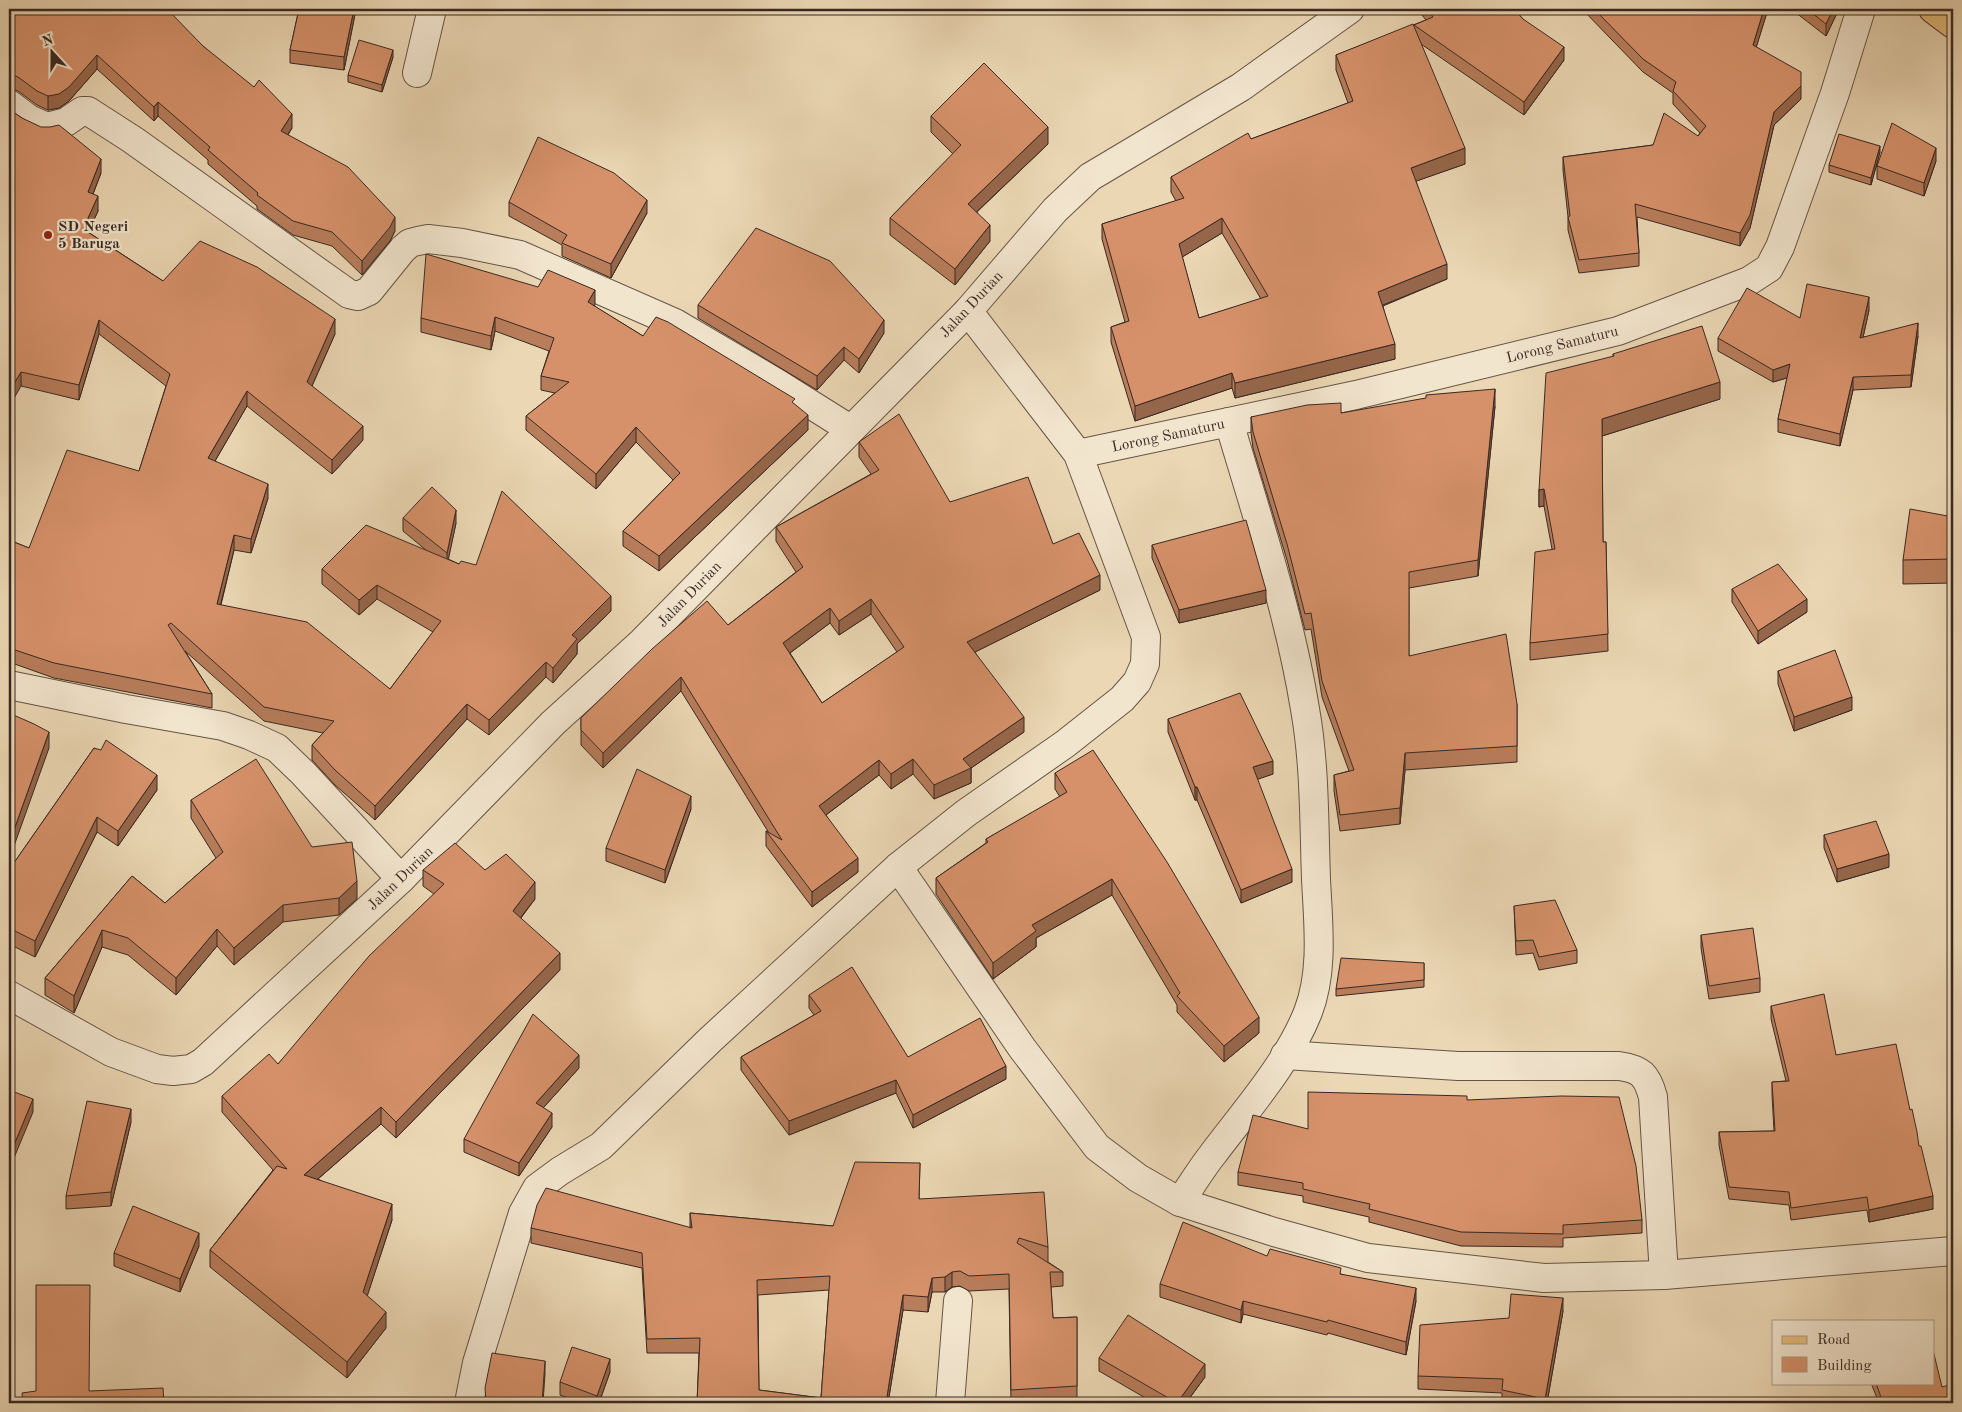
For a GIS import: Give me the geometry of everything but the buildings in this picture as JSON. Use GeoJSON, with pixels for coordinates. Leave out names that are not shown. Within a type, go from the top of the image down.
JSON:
{"type":"FeatureCollection","features":[{"type":"Feature","properties":{"kind":"main road"},"geometry":{"type":"LineString","coordinates":[[1933,9],[1953,24]]}},
{"type":"Feature","properties":{"kind":"street"},"geometry":{"type":"LineString","coordinates":[[417,73],[432,9]]}},
{"type":"Feature","properties":{"kind":"street","name":"Jalan Durian"},"geometry":{"type":"LineString","coordinates":[[9,995],[111,1052],[158,1069],[173,1071],[191,1069],[203,1062],[401,879],[553,724],[642,642],[968,311],[1055,210],[1090,177],[1242,87],[1350,9]]}},
{"type":"Feature","properties":{"kind":"street","name":"Lorong Samaturu"},"geometry":{"type":"LineString","coordinates":[[1078,454],[1356,395],[1618,331],[1748,281],[1769,268],[1780,247],[1835,93],[1862,9]]}},
{"type":"Feature","properties":{"kind":"street"},"geometry":{"type":"LineString","coordinates":[[9,104],[30,119],[47,127],[66,122],[82,111],[88,110],[349,294],[358,296],[369,291],[403,249],[410,243],[418,241],[428,239],[462,243],[520,255],[675,322],[850,429]]}},
{"type":"Feature","properties":{"kind":"street"},"geometry":{"type":"LineString","coordinates":[[469,1403],[477,1363],[523,1213],[537,1188],[607,1140],[717,1033],[898,867],[966,813],[1065,744],[1122,699],[1137,682],[1145,664],[1146,638],[1078,454],[968,311]]}},
{"type":"Feature","properties":{"kind":"street"},"geometry":{"type":"LineString","coordinates":[[1180,1202],[1244,1115],[1285,1055],[1308,1011],[1316,980],[1319,949],[1311,761],[1306,710],[1290,633],[1230,422]]}},
{"type":"Feature","properties":{"kind":"street"},"geometry":{"type":"LineString","coordinates":[[9,685],[126,709],[223,726],[277,748],[303,773],[401,879]]}},
{"type":"Feature","properties":{"kind":"street"},"geometry":{"type":"LineString","coordinates":[[898,867],[1022,1048],[1098,1148],[1138,1178],[1180,1202],[1274,1232],[1368,1258],[1544,1278],[1664,1275],[1953,1251]]}},
{"type":"Feature","properties":{"kind":"street"},"geometry":{"type":"LineString","coordinates":[[1285,1055],[1458,1066],[1618,1066],[1634,1068],[1645,1077],[1653,1097],[1664,1275]]}},
{"type":"Feature","properties":{"kind":"street"},"geometry":{"type":"LineString","coordinates":[[950,1403],[958,1301]]}},
{"type":"Feature","properties":{"kind":"place","name":"SD Negeri 5 Baruga"},"geometry":{"type":"Point","coordinates":[48,235]}}]}
